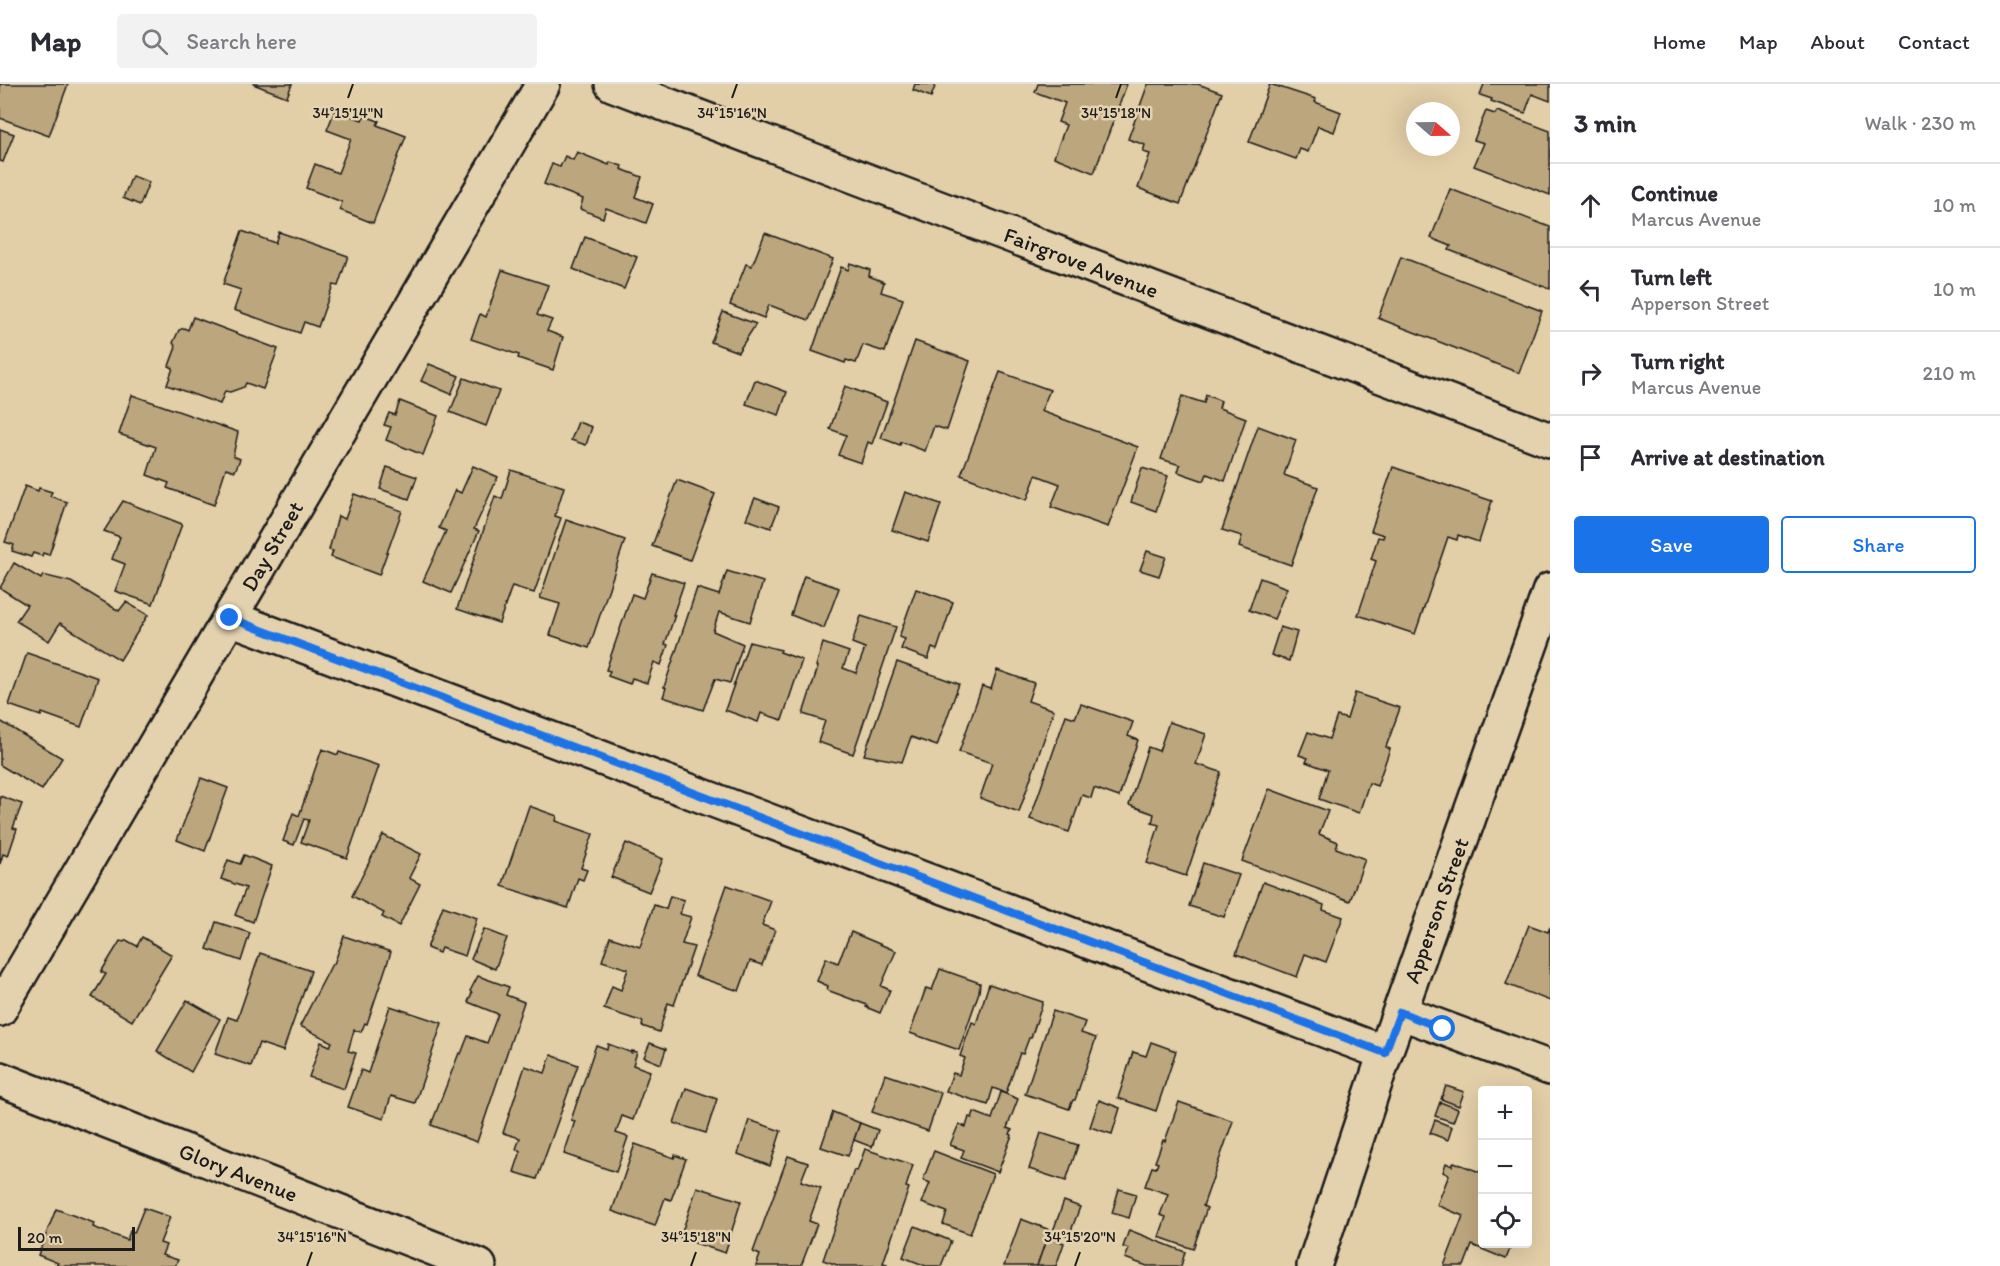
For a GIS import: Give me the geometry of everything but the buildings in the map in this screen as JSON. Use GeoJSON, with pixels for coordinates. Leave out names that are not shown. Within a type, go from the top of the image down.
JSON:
{"type":"FeatureCollection","features":[{"type":"Feature","properties":{"kind":"street","name":"Day Street"},"geometry":{"type":"LineString","coordinates":[[0,1009],[543,84]]}},
{"type":"Feature","properties":{"kind":"street","name":"Fairgrove Avenue"},"geometry":{"type":"LineString","coordinates":[[612,84],[1550,440]]}},
{"type":"Feature","properties":{"kind":"street","name":"Apperson Street"},"geometry":{"type":"LineString","coordinates":[[1314,1266],[1385,1053],[1550,590]]}},
{"type":"Feature","properties":{"kind":"street"},"geometry":{"type":"LineString","coordinates":[[230,618],[1385,1053]]}},
{"type":"Feature","properties":{"kind":"street"},"geometry":{"type":"LineString","coordinates":[[1400,1012],[1550,1068]]}},
{"type":"Feature","properties":{"kind":"street","name":"Glory Avenue"},"geometry":{"type":"LineString","coordinates":[[0,1079],[479,1266]]}},
{"type":"Feature","properties":{"kind":"route"},"geometry":{"type":"LineString","coordinates":[[230,618],[1385,1053],[1400,1012],[1443,1029]]}}]}
